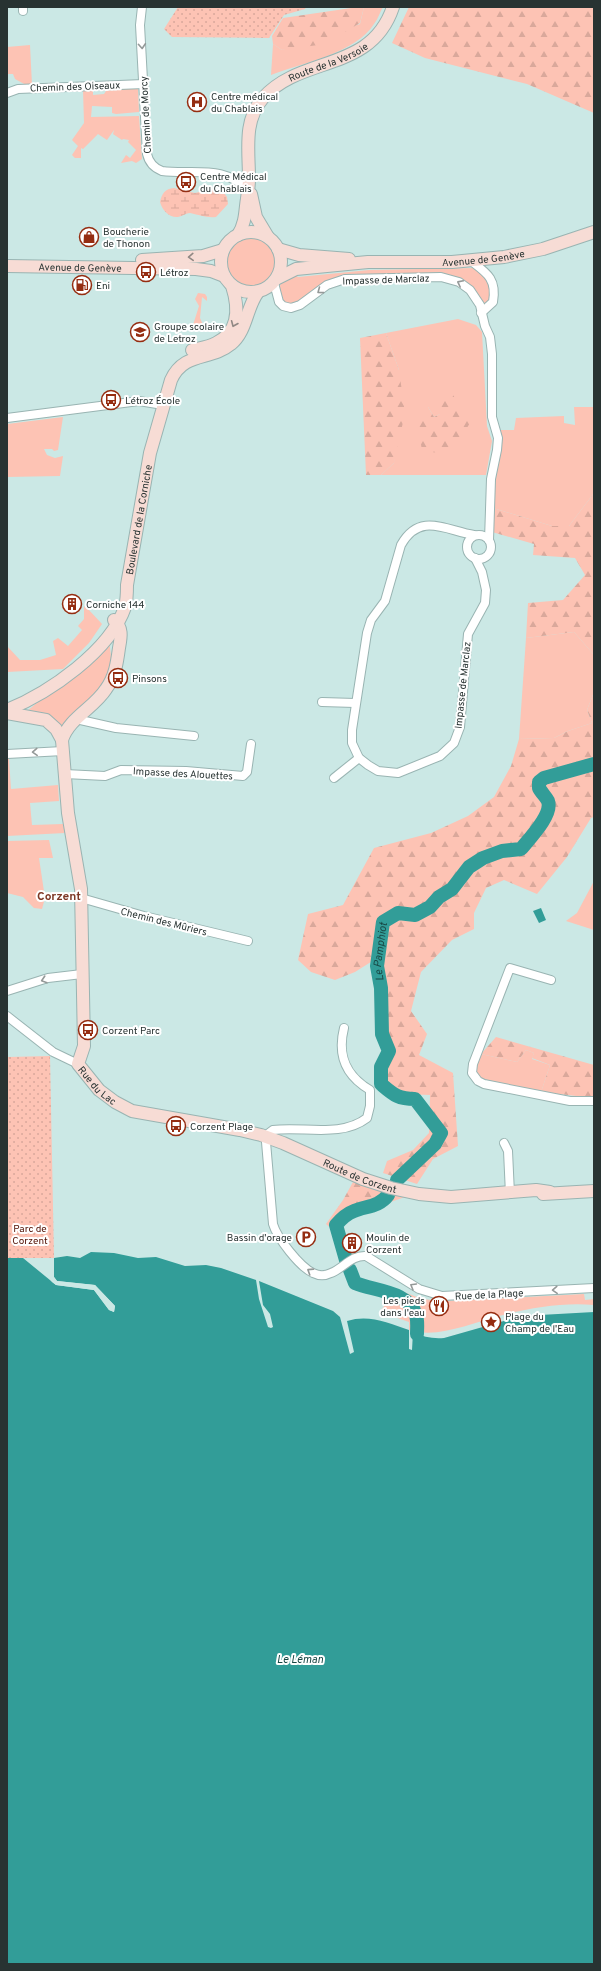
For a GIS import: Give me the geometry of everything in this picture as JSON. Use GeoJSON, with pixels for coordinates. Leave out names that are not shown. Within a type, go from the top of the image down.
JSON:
{"type":"FeatureCollection","features":[{"type":"Feature","properties":{"kind":"street","name":"Chemin de Morcy"},"geometry":{"type":"LineString","coordinates":[[142,7],[140,25],[147,154],[153,167],[165,172],[222,174],[236,179],[248,186]]}},
{"type":"Feature","properties":{"kind":"street","name":"Route de la Versoie"},"geometry":{"type":"LineString","coordinates":[[238,235],[244,223],[248,186],[248,130],[253,114],[262,99],[287,80],[349,56],[363,48],[380,31],[393,7]]}},
{"type":"Feature","properties":{"kind":"street","name":"Chemin des Oiseaux"},"geometry":{"type":"LineString","coordinates":[[7,93],[18,88],[144,84]]}},
{"type":"Feature","properties":{"kind":"street","name":"Route de la Versoie"},"geometry":{"type":"LineString","coordinates":[[248,186],[256,218],[268,237]]}},
{"type":"Feature","properties":{"kind":"street"},"geometry":{"type":"LineString","coordinates":[[253,232],[268,237],[278,249],[282,263],[276,280],[258,292],[242,292],[232,286],[224,276],[221,260],[224,250],[231,239],[238,235],[253,232]]}},
{"type":"Feature","properties":{"kind":"street","name":"Avenue de Genève"},"geometry":{"type":"LineString","coordinates":[[276,280],[296,269],[368,262],[471,261],[528,252],[594,232]]}},
{"type":"Feature","properties":{"kind":"street","name":"Avenue de Genève"},"geometry":{"type":"LineString","coordinates":[[278,249],[299,256],[336,257],[368,262]]}},
{"type":"Feature","properties":{"kind":"street","name":"Avenue de Genève"},"geometry":{"type":"LineString","coordinates":[[7,260],[158,259],[205,256],[224,250]]}},
{"type":"Feature","properties":{"kind":"street"},"geometry":{"type":"LineString","coordinates":[[471,261],[489,275],[493,282],[494,302],[481,313]]}},
{"type":"Feature","properties":{"kind":"street","name":"Avenue de Genève"},"geometry":{"type":"LineString","coordinates":[[7,266],[196,269],[211,271],[224,276]]}},
{"type":"Feature","properties":{"kind":"street","name":"Impasse de Marclaz"},"geometry":{"type":"LineString","coordinates":[[276,280],[279,302],[283,306],[291,308],[300,305],[327,285],[339,280],[446,278],[459,282],[470,290],[480,305],[481,313],[490,337],[492,417],[498,438],[491,480],[488,524],[491,548],[482,572]]}},
{"type":"Feature","properties":{"kind":"street","name":"Boulevard de la Corniche"},"geometry":{"type":"LineString","coordinates":[[207,351],[223,339],[234,324],[237,306],[232,286]]}},
{"type":"Feature","properties":{"kind":"street","name":"Boulevard de la Corniche"},"geometry":{"type":"LineString","coordinates":[[7,711],[43,692],[76,668],[98,649],[114,628],[125,605],[150,453],[159,404],[167,373],[181,361],[188,352],[223,350],[235,340],[241,331],[258,292]]}},
{"type":"Feature","properties":{"kind":"street"},"geometry":{"type":"LineString","coordinates":[[7,418],[139,401],[159,404]]}},
{"type":"Feature","properties":{"kind":"street"},"geometry":{"type":"LineString","coordinates":[[466,545],[470,538],[476,535],[488,524]]}},
{"type":"Feature","properties":{"kind":"street"},"geometry":{"type":"LineString","coordinates":[[334,778],[359,758],[355,751],[351,736],[355,704],[370,620],[385,601],[399,552],[405,538],[420,527],[432,525],[449,527],[457,531],[486,537],[489,540]]}},
{"type":"Feature","properties":{"kind":"street","name":"Impasse de Marclaz"},"geometry":{"type":"LineString","coordinates":[[359,758],[368,766],[378,771],[398,773],[440,756],[454,743],[460,727],[468,634],[485,603],[486,590],[482,572],[475,558],[468,553],[466,545],[457,531]]}},
{"type":"Feature","properties":{"kind":"street"},"geometry":{"type":"LineString","coordinates":[[475,558],[479,559],[487,556]]}},
{"type":"Feature","properties":{"kind":"street","name":"Boulevard de la Corniche"},"geometry":{"type":"LineString","coordinates":[[62,746],[65,733],[76,719],[99,698],[107,688],[117,664],[114,628]]}},
{"type":"Feature","properties":{"kind":"street"},"geometry":{"type":"LineString","coordinates":[[322,702],[355,704]]}},
{"type":"Feature","properties":{"kind":"street"},"geometry":{"type":"LineString","coordinates":[[7,711],[46,720],[56,729],[62,746],[7,754]]}},
{"type":"Feature","properties":{"kind":"street"},"geometry":{"type":"LineString","coordinates":[[76,719],[116,728],[194,736]]}},
{"type":"Feature","properties":{"kind":"street","name":"Impasse des Alouettes"},"geometry":{"type":"LineString","coordinates":[[65,774],[105,776],[121,770],[186,771],[243,776],[247,772],[251,744]]}},
{"type":"Feature","properties":{"kind":"street","name":"Rue du Lac"},"geometry":{"type":"LineString","coordinates":[[62,746],[68,812],[78,864],[81,898],[84,1050],[78,1064],[99,1090],[115,1102],[132,1111],[240,1130],[268,1137]]}},
{"type":"Feature","properties":{"kind":"street","name":"Chemin des Mûriers"},"geometry":{"type":"LineString","coordinates":[[81,898],[138,915],[248,941]]}},
{"type":"Feature","properties":{"kind":"street"},"geometry":{"type":"LineString","coordinates":[[551,980],[510,968],[473,1064],[472,1073],[478,1081],[484,1084],[570,1101],[594,1101]]}},
{"type":"Feature","properties":{"kind":"street"},"geometry":{"type":"LineString","coordinates":[[7,991],[48,978],[82,974]]}},
{"type":"Feature","properties":{"kind":"street"},"geometry":{"type":"LineString","coordinates":[[7,1016],[53,1052],[78,1064]]}},
{"type":"Feature","properties":{"kind":"street"},"geometry":{"type":"LineString","coordinates":[[268,1137],[270,1132],[273,1130],[316,1130],[336,1128],[362,1122],[367,1118],[370,1106],[370,1090],[358,1083],[344,1064],[340,1042],[344,1028]]}},
{"type":"Feature","properties":{"kind":"street","name":"Route de Corzent"},"geometry":{"type":"LineString","coordinates":[[268,1137],[356,1176],[384,1186],[419,1194],[475,1198],[510,1193],[524,1195],[567,1191],[594,1191]]}},
{"type":"Feature","properties":{"kind":"street","name":"Rue de la Plage"},"geometry":{"type":"LineString","coordinates":[[268,1137],[266,1147],[272,1221],[279,1236],[298,1260],[314,1274],[324,1275],[332,1273],[348,1261],[361,1256],[370,1257],[419,1289],[442,1296],[594,1288]]}},
{"type":"Feature","properties":{"kind":"street"},"geometry":{"type":"LineString","coordinates":[[504,1143],[508,1151],[510,1193]]}},
{"type":"Feature","properties":{"kind":"street","name":"Route de Corzent"},"geometry":{"type":"LineString","coordinates":[[567,1191],[594,1187]]}},
{"type":"Feature","properties":{"kind":"green space"},"geometry":{"type":"Polygon","coordinates":[[[178,7],[306,7],[305,9],[284,15],[269,38],[172,37],[164,29],[178,7]]]}},
{"type":"Feature","properties":{"kind":"green space"},"geometry":{"type":"Polygon","coordinates":[[[364,7],[383,7],[374,24],[366,34],[355,43],[327,56],[271,75],[273,44],[282,50],[360,24],[364,7]]]}},
{"type":"Feature","properties":{"kind":"green space"},"geometry":{"type":"Polygon","coordinates":[[[364,7],[360,23],[325,44],[282,50],[273,44],[272,36],[283,18],[364,7]]]}},
{"type":"Feature","properties":{"kind":"green space"},"geometry":{"type":"Polygon","coordinates":[[[409,7],[594,7],[594,113],[527,84],[425,58],[392,43],[409,7]]]}},
{"type":"Feature","properties":{"kind":"green space"},"geometry":{"type":"Polygon","coordinates":[[[30,45],[32,85],[26,85],[15,79],[13,74],[7,74],[7,47],[30,45]]]}},
{"type":"Feature","properties":{"kind":"green space"},"geometry":{"type":"Polygon","coordinates":[[[135,87],[138,89],[139,112],[116,114],[112,113],[112,107],[92,106],[91,117],[139,116],[142,159],[136,163],[132,161],[121,163],[126,155],[130,158],[136,150],[128,142],[129,140],[122,140],[113,134],[114,130],[107,140],[98,134],[83,149],[81,148],[81,158],[75,158],[72,155],[78,146],[72,140],[84,123],[83,90],[93,88],[93,95],[104,94],[108,88],[135,87]]]}},
{"type":"Feature","properties":{"kind":"green space"},"geometry":{"type":"Polygon","coordinates":[[[174,188],[195,193],[211,189],[221,189],[227,197],[228,204],[216,217],[206,217],[187,213],[175,217],[164,211],[160,202],[164,192],[168,189],[174,188]]]}},
{"type":"Feature","properties":{"kind":"green space"},"geometry":{"type":"Polygon","coordinates":[[[251,237],[261,239],[269,244],[274,252],[276,262],[274,272],[269,280],[261,285],[251,287],[241,285],[233,280],[228,272],[226,262],[228,252],[233,244],[241,239],[251,237]]]}},
{"type":"Feature","properties":{"kind":"green space"},"geometry":{"type":"Polygon","coordinates":[[[474,268],[488,278],[491,296],[488,305],[486,306],[461,279],[340,277],[299,304],[289,305],[281,300],[280,295],[280,287],[282,282],[293,273],[298,277],[369,270],[474,268]]]}},
{"type":"Feature","properties":{"kind":"green space"},"geometry":{"type":"Polygon","coordinates":[[[198,293],[205,294],[207,301],[202,297],[200,318],[203,325],[193,325],[199,306],[195,299],[198,293]]]}},
{"type":"Feature","properties":{"kind":"green space"},"geometry":{"type":"Polygon","coordinates":[[[458,319],[476,325],[482,332],[487,426],[492,441],[486,475],[381,475],[394,463],[399,370],[386,333],[458,319]],[[428,407],[422,451],[440,414],[434,417],[428,407]]]}},
{"type":"Feature","properties":{"kind":"green space"},"geometry":{"type":"Polygon","coordinates":[[[386,333],[399,370],[405,413],[394,463],[381,475],[366,475],[360,338],[386,333]]]}},
{"type":"Feature","properties":{"kind":"green space"},"geometry":{"type":"Polygon","coordinates":[[[450,390],[470,423],[458,442],[440,453],[422,451],[416,411],[428,407],[434,417],[440,414],[439,400],[450,390]]]}},
{"type":"Feature","properties":{"kind":"green space"},"geometry":{"type":"Polygon","coordinates":[[[574,407],[594,407],[594,493],[569,526],[552,526],[493,508],[495,475],[502,438],[500,430],[514,430],[516,418],[564,416],[564,423],[575,425],[574,407]]]}},
{"type":"Feature","properties":{"kind":"green space"},"geometry":{"type":"Polygon","coordinates":[[[63,417],[58,450],[54,451],[52,449],[44,449],[47,455],[55,458],[63,456],[60,476],[7,477],[7,424],[63,417]]]}},
{"type":"Feature","properties":{"kind":"green space"},"geometry":{"type":"Polygon","coordinates":[[[594,493],[594,655],[574,632],[526,638],[528,603],[563,600],[585,575],[575,558],[533,555],[534,544],[492,532],[493,508],[552,526],[569,526],[594,493]]]}},
{"type":"Feature","properties":{"kind":"green space"},"geometry":{"type":"Polygon","coordinates":[[[88,604],[88,609],[102,624],[89,643],[63,669],[7,672],[7,646],[20,660],[40,660],[56,655],[53,641],[58,638],[68,646],[82,630],[78,626],[84,619],[84,607],[88,604]]]}},
{"type":"Feature","properties":{"kind":"green space"},"geometry":{"type":"Polygon","coordinates":[[[574,632],[594,655],[594,692],[587,710],[592,723],[568,731],[554,738],[519,739],[526,638],[574,632]]]}},
{"type":"Feature","properties":{"kind":"green space"},"geometry":{"type":"Polygon","coordinates":[[[109,642],[111,661],[108,680],[90,703],[61,730],[26,712],[109,642]]]}},
{"type":"Feature","properties":{"kind":"green space"},"geometry":{"type":"Polygon","coordinates":[[[594,692],[594,817],[591,818],[567,857],[537,894],[504,880],[486,888],[474,913],[474,929],[452,940],[421,972],[411,1011],[427,1034],[419,1055],[453,1073],[458,1146],[433,1159],[417,1184],[383,1173],[387,1161],[413,1150],[429,1133],[430,1095],[403,1094],[385,1082],[374,960],[355,972],[335,980],[311,972],[298,960],[308,914],[343,905],[374,848],[431,833],[468,816],[494,797],[511,766],[519,739],[554,738],[568,731],[592,723],[587,710],[594,692]]]}},
{"type":"Feature","properties":{"kind":"green space"},"geometry":{"type":"Polygon","coordinates":[[[7,759],[9,759],[11,789],[58,785],[59,801],[30,803],[32,825],[63,824],[65,833],[7,836],[7,759]]]}},
{"type":"Feature","properties":{"kind":"green space"},"geometry":{"type":"Polygon","coordinates":[[[49,840],[53,858],[39,858],[45,898],[42,909],[34,908],[23,897],[7,893],[7,841],[49,840]]]}},
{"type":"Feature","properties":{"kind":"green space"},"geometry":{"type":"Polygon","coordinates":[[[594,881],[594,930],[566,921],[577,913],[594,881]]]}},
{"type":"Feature","properties":{"kind":"green space"},"geometry":{"type":"Polygon","coordinates":[[[496,1037],[594,1065],[594,1098],[541,1092],[550,1065],[532,1058],[534,1053],[526,1050],[517,1062],[481,1054],[496,1037]]]}},
{"type":"Feature","properties":{"kind":"green space"},"geometry":{"type":"Polygon","coordinates":[[[526,1050],[534,1053],[532,1059],[550,1065],[541,1092],[487,1080],[479,1077],[475,1071],[481,1054],[517,1062],[526,1050]]]}},
{"type":"Feature","properties":{"kind":"green space","name":"Parc de Corzent"},"geometry":{"type":"Polygon","coordinates":[[[50,1056],[54,1258],[7,1258],[7,1057],[50,1056]]]}},
{"type":"Feature","properties":{"kind":"green space"},"geometry":{"type":"Polygon","coordinates":[[[353,1182],[405,1197],[359,1213],[343,1223],[350,1258],[343,1264],[334,1231],[326,1224],[343,1200],[353,1182]]]}},
{"type":"Feature","properties":{"kind":"green space"},"geometry":{"type":"Polygon","coordinates":[[[396,1289],[422,1299],[432,1300],[432,1311],[446,1311],[447,1301],[584,1294],[585,1300],[594,1299],[594,1305],[571,1304],[522,1310],[454,1329],[431,1333],[409,1330],[409,1322],[380,1312],[396,1289]]]}},
{"type":"Feature","properties":{"kind":"water"},"geometry":{"type":"Polygon","coordinates":[[[541,908],[546,920],[539,923],[533,911],[541,908]]]}},
{"type":"Feature","properties":{"kind":"water","name":"Le Léman"},"geometry":{"type":"Polygon","coordinates":[[[91,1252],[114,1253],[138,1258],[156,1257],[185,1266],[206,1265],[221,1268],[256,1280],[259,1299],[268,1327],[271,1328],[273,1327],[270,1314],[263,1305],[259,1281],[333,1311],[340,1317],[350,1354],[354,1352],[347,1321],[355,1319],[363,1318],[378,1320],[409,1330],[409,1349],[412,1350],[413,1332],[428,1337],[444,1338],[511,1319],[540,1315],[594,1312],[594,1964],[7,1964],[7,1258],[23,1258],[56,1285],[94,1290],[109,1310],[114,1312],[115,1306],[95,1285],[57,1281],[54,1277],[54,1258],[67,1256],[80,1258],[91,1252]]]}},
{"type":"Feature","properties":{"kind":"pier"},"geometry":{"type":"Polygon","coordinates":[[[52,1258],[54,1258],[54,1277],[57,1281],[95,1285],[115,1306],[114,1312],[109,1310],[94,1290],[56,1285],[52,1282],[49,1275],[54,1281],[52,1277],[52,1258]]]}},
{"type":"Feature","properties":{"kind":"waterway","name":"Le Pamphiot"},"geometry":{"type":"LineString","coordinates":[[397,1180],[435,1144],[441,1133],[415,1099],[396,1096],[381,1084],[381,1067],[389,1051],[382,1034],[381,988],[377,966],[383,922],[398,913],[415,915],[430,907],[439,897],[452,889],[469,867],[483,858],[502,851],[521,849],[544,820],[549,807],[548,801],[539,788],[539,782],[544,778],[594,764]]}},
{"type":"Feature","properties":{"kind":"waterway","name":"Le Pamphiot"},"geometry":{"type":"LineString","coordinates":[[346,1260],[336,1225],[349,1214],[381,1202],[388,1195]]}},
{"type":"Feature","properties":{"kind":"waterway","name":"Le Pamphiot"},"geometry":{"type":"LineString","coordinates":[[350,1270],[355,1283],[399,1296],[406,1301],[412,1307],[416,1315],[417,1334]]}},
{"type":"Feature","properties":{"kind":"place","name":"Centre médical du Chablais"},"geometry":{"type":"Point","coordinates":[197,102]}},
{"type":"Feature","properties":{"kind":"place","name":"Centre Médical du Chablais"},"geometry":{"type":"Point","coordinates":[186,182]}},
{"type":"Feature","properties":{"kind":"place","name":"Boucherie de Thonon"},"geometry":{"type":"Point","coordinates":[89,237]}},
{"type":"Feature","properties":{"kind":"place","name":"Létroz"},"geometry":{"type":"Point","coordinates":[146,272]}},
{"type":"Feature","properties":{"kind":"place","name":"Eni"},"geometry":{"type":"Point","coordinates":[82,285]}},
{"type":"Feature","properties":{"kind":"place","name":"Groupe scolaire de Letroz"},"geometry":{"type":"Point","coordinates":[140,332]}},
{"type":"Feature","properties":{"kind":"place","name":"Létroz École"},"geometry":{"type":"Point","coordinates":[111,400]}},
{"type":"Feature","properties":{"kind":"place","name":"Corniche 144"},"geometry":{"type":"Point","coordinates":[72,604]}},
{"type":"Feature","properties":{"kind":"place","name":"Pinsons"},"geometry":{"type":"Point","coordinates":[118,678]}},
{"type":"Feature","properties":{"kind":"place","name":"Corzent Parc"},"geometry":{"type":"Point","coordinates":[88,1030]}},
{"type":"Feature","properties":{"kind":"place","name":"Corzent Plage"},"geometry":{"type":"Point","coordinates":[176,1126]}},
{"type":"Feature","properties":{"kind":"place","name":"Bassin d'orage"},"geometry":{"type":"Point","coordinates":[306,1237]}},
{"type":"Feature","properties":{"kind":"place","name":"Moulin de Corzent"},"geometry":{"type":"Point","coordinates":[352,1243]}},
{"type":"Feature","properties":{"kind":"place","name":"Les pieds dans l'eau"},"geometry":{"type":"Point","coordinates":[439,1306]}},
{"type":"Feature","properties":{"kind":"place","name":"Plage du Champ de l'Eau"},"geometry":{"type":"Point","coordinates":[491,1322]}},
{"type":"Feature","properties":{"kind":"district","name":"Corzent"},"geometry":{"type":"Point","coordinates":[59,896]}}]}
